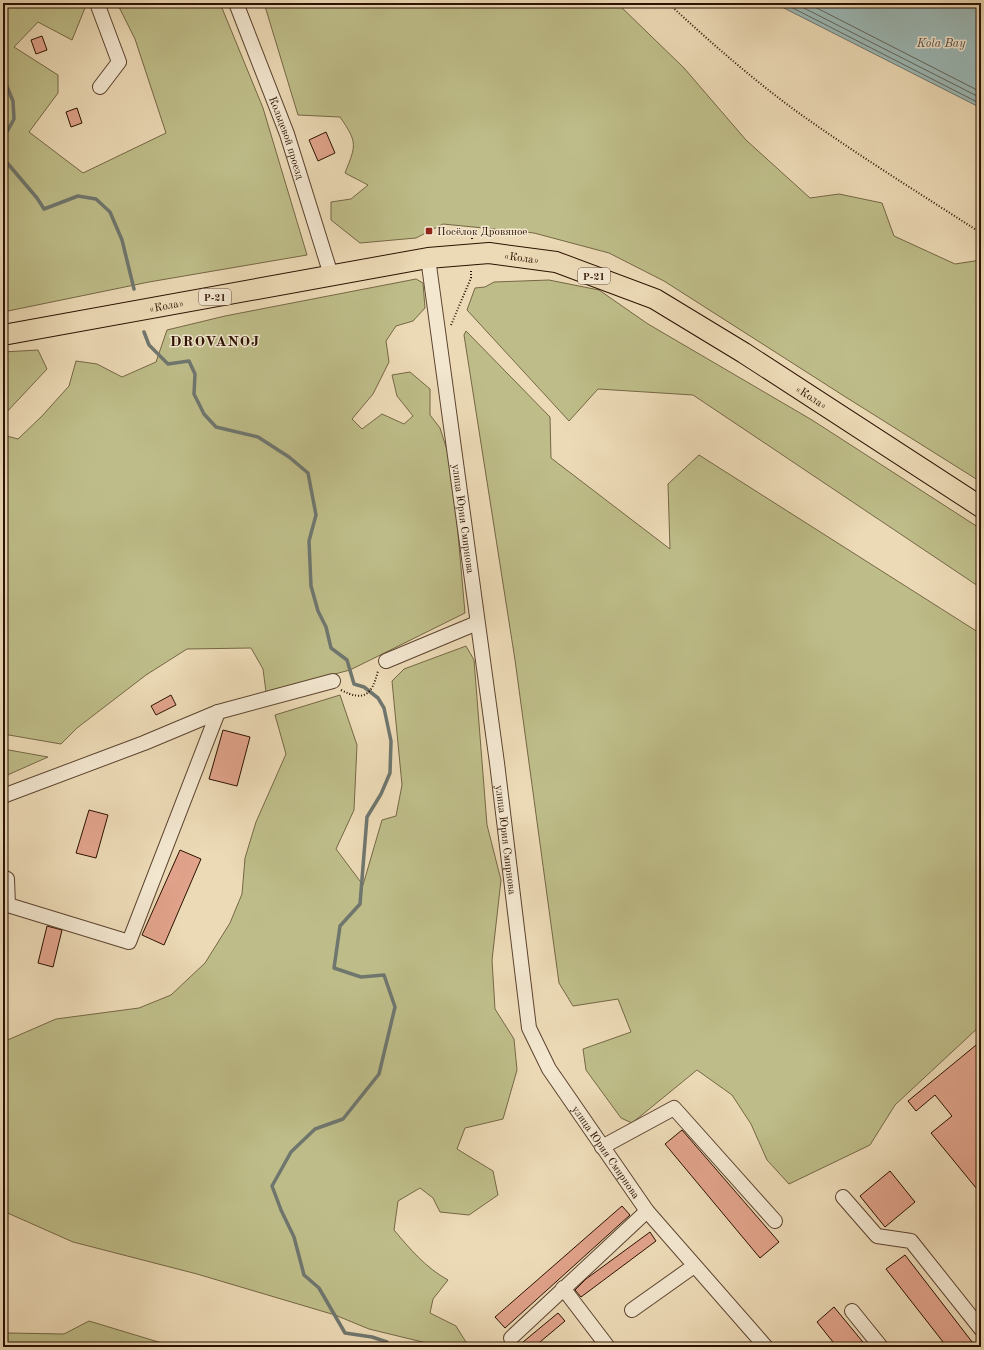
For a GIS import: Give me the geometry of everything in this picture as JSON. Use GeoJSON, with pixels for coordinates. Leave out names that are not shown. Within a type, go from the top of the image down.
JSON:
{"type":"FeatureCollection","features":[{"type":"Feature","properties":{"kind":"highway","name":"«Кола»"},"geometry":{"type":"LineString","coordinates":[[3,335],[428,258],[472,253],[512,256],[556,262],[655,299],[750,357],[981,507]]}},
{"type":"Feature","properties":{"kind":"street"},"geometry":{"type":"LineString","coordinates":[[97,3],[119,62],[100,87]]}},
{"type":"Feature","properties":{"kind":"street","name":"Кольцевой проезд"},"geometry":{"type":"LineString","coordinates":[[236,3],[287,134],[330,276]]}},
{"type":"Feature","properties":{"kind":"street","name":"улица Юрия Смирнова"},"geometry":{"type":"LineString","coordinates":[[428,258],[497,763],[529,1028],[549,1069],[647,1211],[766,1347]]}},
{"type":"Feature","properties":{"kind":"street"},"geometry":{"type":"LineString","coordinates":[[386,661],[477,622]]}},
{"type":"Feature","properties":{"kind":"street"},"geometry":{"type":"LineString","coordinates":[[3,796],[144,743],[218,712],[333,681]]}},
{"type":"Feature","properties":{"kind":"street"},"geometry":{"type":"LineString","coordinates":[[3,877],[7,879],[8,905],[129,942],[218,712]]}},
{"type":"Feature","properties":{"kind":"street"},"geometry":{"type":"LineString","coordinates":[[602,1147],[674,1108],[776,1221]]}},
{"type":"Feature","properties":{"kind":"street"},"geometry":{"type":"LineString","coordinates":[[843,1197],[877,1236],[911,1240],[981,1329]]}},
{"type":"Feature","properties":{"kind":"street"},"geometry":{"type":"LineString","coordinates":[[511,1338],[647,1211]]}},
{"type":"Feature","properties":{"kind":"street"},"geometry":{"type":"LineString","coordinates":[[632,1310],[694,1266]]}},
{"type":"Feature","properties":{"kind":"street"},"geometry":{"type":"LineString","coordinates":[[563,1288],[608,1347]]}},
{"type":"Feature","properties":{"kind":"street"},"geometry":{"type":"LineString","coordinates":[[852,1311],[881,1347]]}},
{"type":"Feature","properties":{"kind":"path"},"geometry":{"type":"LineString","coordinates":[[668,3],[719,49],[795,110],[874,165],[981,233]]}},
{"type":"Feature","properties":{"kind":"path"},"geometry":{"type":"LineString","coordinates":[[440,235],[472,234],[471,278],[450,328]]}},
{"type":"Feature","properties":{"kind":"path"},"geometry":{"type":"LineString","coordinates":[[333,681],[338,689],[353,696],[367,694],[373,688],[379,668],[386,661]]}},
{"type":"Feature","properties":{"kind":"shaded area"},"geometry":{"type":"Polygon","coordinates":[[[3,3],[87,3],[72,40],[38,22],[14,47],[58,75],[58,93],[29,132],[83,173],[166,133],[135,39],[117,3],[212,3],[222,8],[263,108],[307,255],[149,282],[3,312],[3,3]]]}},
{"type":"Feature","properties":{"kind":"shaded area"},"geometry":{"type":"Polygon","coordinates":[[[264,3],[617,3],[684,68],[746,140],[810,198],[839,194],[882,203],[894,236],[955,264],[981,260],[981,482],[664,281],[609,253],[534,233],[443,224],[416,238],[360,243],[331,220],[331,202],[351,199],[368,185],[345,173],[353,150],[350,133],[340,117],[298,115],[264,3]]]}},
{"type":"Feature","properties":{"kind":"shaded area"},"geometry":{"type":"Polygon","coordinates":[[[416,279],[423,283],[425,308],[413,321],[396,326],[386,341],[389,362],[373,394],[352,419],[362,429],[382,414],[404,424],[413,416],[397,396],[392,375],[410,372],[430,389],[430,415],[440,428],[452,466],[465,613],[350,670],[266,692],[263,669],[251,648],[187,649],[146,675],[77,728],[61,744],[3,734],[3,435],[18,439],[42,416],[69,386],[76,361],[97,364],[122,377],[156,362],[167,330],[225,316],[416,279]]]}},
{"type":"Feature","properties":{"kind":"shaded area"},"geometry":{"type":"Polygon","coordinates":[[[549,280],[599,290],[648,324],[812,420],[981,529],[981,588],[693,395],[598,389],[569,421],[467,310],[475,288],[485,287],[494,282],[549,280]]]}},
{"type":"Feature","properties":{"kind":"shaded area"},"geometry":{"type":"Polygon","coordinates":[[[466,331],[550,417],[551,458],[670,549],[668,484],[699,455],[981,634],[981,1025],[895,1105],[870,1145],[789,1184],[767,1160],[751,1124],[732,1095],[697,1070],[632,1123],[621,1118],[586,1070],[583,1049],[631,1032],[618,999],[573,1006],[559,983],[515,660],[464,335],[466,331]]]}},
{"type":"Feature","properties":{"kind":"shaded area"},"geometry":{"type":"Polygon","coordinates":[[[38,350],[47,369],[3,416],[3,352],[38,350]]]}},
{"type":"Feature","properties":{"kind":"shaded area"},"geometry":{"type":"Polygon","coordinates":[[[466,646],[474,660],[487,825],[501,880],[492,960],[495,1009],[514,1039],[517,1070],[503,1119],[465,1128],[457,1149],[493,1171],[498,1195],[469,1215],[440,1212],[433,1198],[420,1188],[398,1201],[394,1230],[425,1264],[448,1280],[433,1299],[430,1313],[456,1326],[469,1347],[443,1347],[369,1329],[335,1315],[197,1274],[73,1242],[3,1211],[3,1042],[56,1019],[139,1008],[171,995],[205,963],[230,923],[242,894],[245,858],[256,822],[286,754],[275,715],[340,695],[357,745],[354,810],[336,849],[363,885],[382,820],[396,816],[402,785],[392,681],[404,669],[466,646]]]}},
{"type":"Feature","properties":{"kind":"shaded area"},"geometry":{"type":"Polygon","coordinates":[[[3,749],[48,757],[3,777],[3,749]]]}},
{"type":"Feature","properties":{"kind":"shaded area"},"geometry":{"type":"Polygon","coordinates":[[[89,1321],[175,1347],[3,1347],[3,1326],[7,1333],[64,1334],[89,1321]]]}},
{"type":"Feature","properties":{"kind":"water","name":"Kola Bay"},"geometry":{"type":"Polygon","coordinates":[[[774,3],[981,3],[981,108],[774,3]]]}},
{"type":"Feature","properties":{"kind":"building"},"geometry":{"type":"Polygon","coordinates":[[[42,36],[47,50],[36,54],[31,40],[42,36]]]}},
{"type":"Feature","properties":{"kind":"building"},"geometry":{"type":"Polygon","coordinates":[[[77,108],[82,123],[71,127],[66,112],[77,108]]]}},
{"type":"Feature","properties":{"kind":"building"},"geometry":{"type":"Polygon","coordinates":[[[326,132],[335,153],[318,161],[309,140],[326,132]]]}},
{"type":"Feature","properties":{"kind":"building"},"geometry":{"type":"Polygon","coordinates":[[[171,695],[176,705],[156,715],[151,706],[171,695]]]}},
{"type":"Feature","properties":{"kind":"building"},"geometry":{"type":"Polygon","coordinates":[[[223,730],[250,737],[237,786],[209,779],[223,730]]]}},
{"type":"Feature","properties":{"kind":"building"},"geometry":{"type":"Polygon","coordinates":[[[89,810],[108,815],[96,858],[76,853],[89,810]]]}},
{"type":"Feature","properties":{"kind":"building"},"geometry":{"type":"Polygon","coordinates":[[[180,850],[201,859],[164,945],[142,935],[180,850]]]}},
{"type":"Feature","properties":{"kind":"building"},"geometry":{"type":"Polygon","coordinates":[[[47,926],[62,930],[53,967],[38,963],[47,926]]]}},
{"type":"Feature","properties":{"kind":"building"},"geometry":{"type":"Polygon","coordinates":[[[981,1041],[981,1194],[931,1133],[952,1116],[935,1095],[916,1111],[908,1101],[981,1041]]]}},
{"type":"Feature","properties":{"kind":"building"},"geometry":{"type":"Polygon","coordinates":[[[682,1130],[779,1242],[760,1258],[665,1144],[682,1130]]]}},
{"type":"Feature","properties":{"kind":"building"},"geometry":{"type":"Polygon","coordinates":[[[890,1171],[915,1202],[885,1227],[860,1196],[890,1171]]]}},
{"type":"Feature","properties":{"kind":"building"},"geometry":{"type":"Polygon","coordinates":[[[622,1206],[630,1215],[505,1328],[495,1317],[622,1206]]]}},
{"type":"Feature","properties":{"kind":"building"},"geometry":{"type":"Polygon","coordinates":[[[650,1232],[656,1241],[581,1297],[575,1290],[586,1279],[650,1232]]]}},
{"type":"Feature","properties":{"kind":"building"},"geometry":{"type":"Polygon","coordinates":[[[905,1255],[976,1347],[947,1347],[886,1269],[905,1255]]]}},
{"type":"Feature","properties":{"kind":"building"},"geometry":{"type":"Polygon","coordinates":[[[834,1307],[867,1347],[837,1347],[817,1322],[834,1307]]]}},
{"type":"Feature","properties":{"kind":"building"},"geometry":{"type":"Polygon","coordinates":[[[558,1313],[565,1321],[534,1347],[517,1347],[558,1313]]]}},
{"type":"Feature","properties":{"kind":"waterway"},"geometry":{"type":"LineString","coordinates":[[3,77],[13,101],[14,119],[3,139]]}},
{"type":"Feature","properties":{"kind":"waterway"},"geometry":{"type":"LineString","coordinates":[[3,158],[37,198],[44,209],[78,196],[96,199],[110,212],[122,240],[134,289]]}},
{"type":"Feature","properties":{"kind":"waterway"},"geometry":{"type":"LineString","coordinates":[[144,332],[149,345],[168,364],[189,361],[195,374],[194,394],[204,414],[216,427],[258,437],[289,457],[308,473],[316,515],[309,541],[311,586],[318,611],[326,627],[331,648],[347,660],[354,684],[364,687],[378,698],[384,708],[391,741],[390,773],[381,794],[367,817],[360,904],[340,926],[334,968],[361,977],[384,975],[395,1007],[379,1074],[343,1119],[315,1129],[291,1152],[272,1186],[281,1210],[294,1237],[304,1275],[319,1288],[345,1333],[372,1337],[387,1342],[388,1347]]}},
{"type":"Feature","properties":{"kind":"place","name":"Посёлок Дровяное"},"geometry":{"type":"Point","coordinates":[429,231]}},
{"type":"Feature","properties":{"kind":"district","name":"DROVANOJ"},"geometry":{"type":"Point","coordinates":[215,341]}}]}
